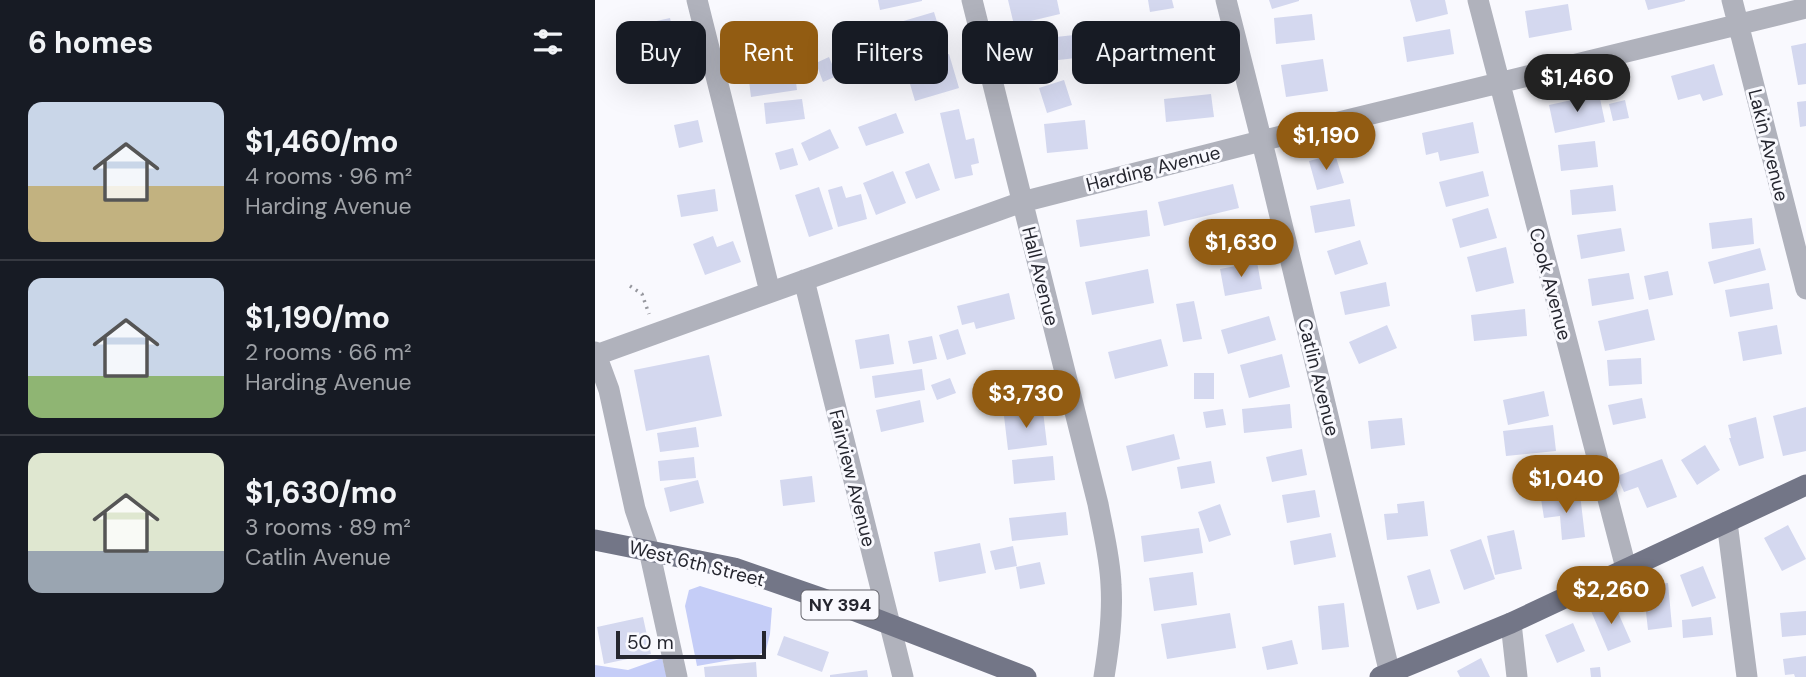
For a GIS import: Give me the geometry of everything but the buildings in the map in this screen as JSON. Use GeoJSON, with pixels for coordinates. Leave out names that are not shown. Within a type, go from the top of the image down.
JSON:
{"type":"FeatureCollection","features":[{"type":"Feature","properties":{"kind":"main road"},"geometry":{"type":"LineString","coordinates":[[1385,675],[1511,622],[1806,485]]}},
{"type":"Feature","properties":{"kind":"main road","name":"West 6th Street"},"geometry":{"type":"LineString","coordinates":[[599,540],[734,568],[832,602],[1025,677]]}},
{"type":"Feature","properties":{"kind":"street"},"geometry":{"type":"LineString","coordinates":[[697,0],[770,292]]}},
{"type":"Feature","properties":{"kind":"street","name":"Hall Avenue"},"geometry":{"type":"LineString","coordinates":[[972,0],[1098,504],[1109,558],[1112,610],[1104,677]]}},
{"type":"Feature","properties":{"kind":"street","name":"Catlin Avenue"},"geometry":{"type":"LineString","coordinates":[[1226,0],[1385,675]]}},
{"type":"Feature","properties":{"kind":"street","name":"Cook Avenue"},"geometry":{"type":"LineString","coordinates":[[1478,0],[1626,568]]}},
{"type":"Feature","properties":{"kind":"street","name":"Lakin Avenue"},"geometry":{"type":"LineString","coordinates":[[1732,0],[1806,289]]}},
{"type":"Feature","properties":{"kind":"street","name":"Harding Avenue"},"geometry":{"type":"LineString","coordinates":[[596,353],[1022,202],[1806,8]]}},
{"type":"Feature","properties":{"kind":"street","name":"Fairview Avenue"},"geometry":{"type":"LineString","coordinates":[[804,280],[902,677]]}},
{"type":"Feature","properties":{"kind":"street"},"geometry":{"type":"LineString","coordinates":[[596,353],[609,390],[635,509],[649,550],[677,677]]}},
{"type":"Feature","properties":{"kind":"street"},"geometry":{"type":"LineString","coordinates":[[1727,522],[1747,677]]}},
{"type":"Feature","properties":{"kind":"street"},"geometry":{"type":"LineString","coordinates":[[1511,622],[1517,677]]}},
{"type":"Feature","properties":{"kind":"path"},"geometry":{"type":"LineString","coordinates":[[630,286],[642,294],[649,314]]}},
{"type":"Feature","properties":{"kind":"shaded area"},"geometry":{"type":"Polygon","coordinates":[[[700,586],[772,608],[766,650],[759,655],[697,666],[685,606],[689,590],[700,586]]]}},
{"type":"Feature","properties":{"kind":"shaded area"},"geometry":{"type":"Polygon","coordinates":[[[662,658],[667,677],[595,677],[595,665],[628,670],[662,658]]]}}]}
